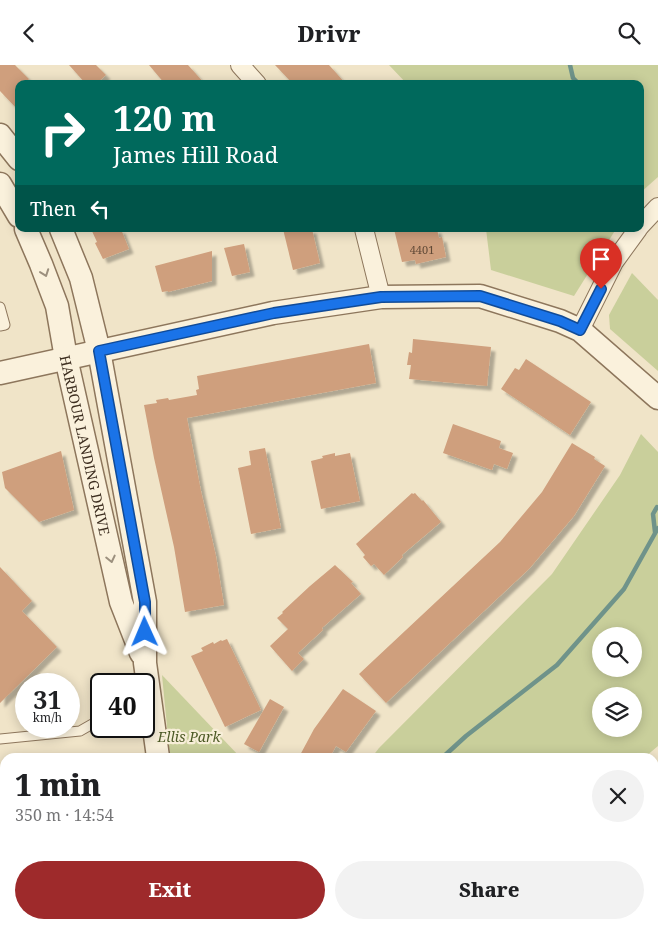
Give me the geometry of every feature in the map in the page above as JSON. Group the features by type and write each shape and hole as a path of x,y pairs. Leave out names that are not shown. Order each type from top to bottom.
{"street":[{"path":"240,65 253,80"},
{"path":"0,135 15,154"},
{"path":"0,184 15,209"},
{"path":"644,222 658,207"},
{"name":"HARBOUR LANDING DRIVE","path":"27,232 57,306 66,358 121,603 145,663"},
{"name":"HARBOUR LANDING DRIVE","path":"62,232 81,278 99,351 145,602 145,673"},
{"path":"365,232 381,297"},
{"path":"580,330 614,262 636,232"},
{"path":"0,373 274,313 381,297 480,296 560,321 580,330 658,398"},
{"name":"HARBOUR LANDING DRIVE","path":"154,738 157,753"}],"lane":[{"path":"0,307 5,325 0,326"},
{"path":"0,739 80,731 90,725"}],"green space":[{"path":"389,65 658,65 658,177 644,189 644,80 403,80"},
{"path":"486,232 614,232 574,296 491,270"},
{"path":"632,273 658,300 658,371 610,329 609,315"},
{"path":"641,434 658,452 658,746 650,753 375,753 552,574 620,475"},
{"name":"Ellis Park","path":"162,675 236,753 170,753"}],"building":[{"path":"0,65 15,65 29,79 15,80 15,107 0,91"},
{"path":"69,65 96,65 106,75 100,80 82,80"},
{"path":"149,65 188,65 201,80 162,80"},
{"path":"275,65 329,65 342,80 289,80"},
{"path":"92,232 122,232 129,249 103,259 95,243 97,242"},
{"path":"284,232 313,232 320,263 293,270"},
{"path":"395,232 438,232 439,238 442,237 446,257 416,264 415,260 402,262"},
{"path":"244,244 250,272 232,276 224,248"},
{"path":"212,251 212,281 162,292 155,266"},
{"path":"413,339 491,347 487,386 409,379 411,365 407,365 409,352 412,353"},
{"path":"369,344 376,383 187,418 216,556 224,605 185,612 174,547 144,405 157,403 156,400 168,398 169,400 197,395 196,390 199,389 197,376"},
{"path":"526,359 591,402 570,435 501,389 515,368 519,370"},
{"path":"453,424 501,441 499,448 513,453 507,469 494,464 492,470 443,453"},
{"path":"572,443 595,457 594,459 605,466 574,516 529,569 386,703 359,674 500,542 542,492"},
{"path":"265,448 281,528 251,534 238,468 251,465 249,451"},
{"path":"61,451 74,510 39,522 5,488 2,472"},
{"path":"335,453 335,456 350,453 360,501 321,509 311,461"},
{"path":"412,493 415,493 423,500 441,522 402,555 403,557 384,575 374,564 371,566 363,557 365,555 356,544"},
{"path":"335,565 353,582 351,583 361,594 322,628 323,630 298,653 304,659 292,671 270,646 288,629 277,618"},
{"path":"0,567 32,601 22,611 57,647 31,673 15,673 15,688 0,703"},
{"path":"227,639 261,710 225,727 191,656 203,651 201,648 213,642 214,644"},
{"path":"343,689 376,711 346,752 336,746 332,753 301,753 314,729"},
{"path":"270,699 284,707 259,752 244,744"}],"waterway":[{"path":"570,65 575,80"},
{"path":"655,532 653,514 657,507"},
{"path":"447,753 466,736 557,665 624,589 658,528"}],"route":[{"path":"145,632 145,602 99,351 274,313 381,297 480,296 560,321 580,330 601,289"}]}
